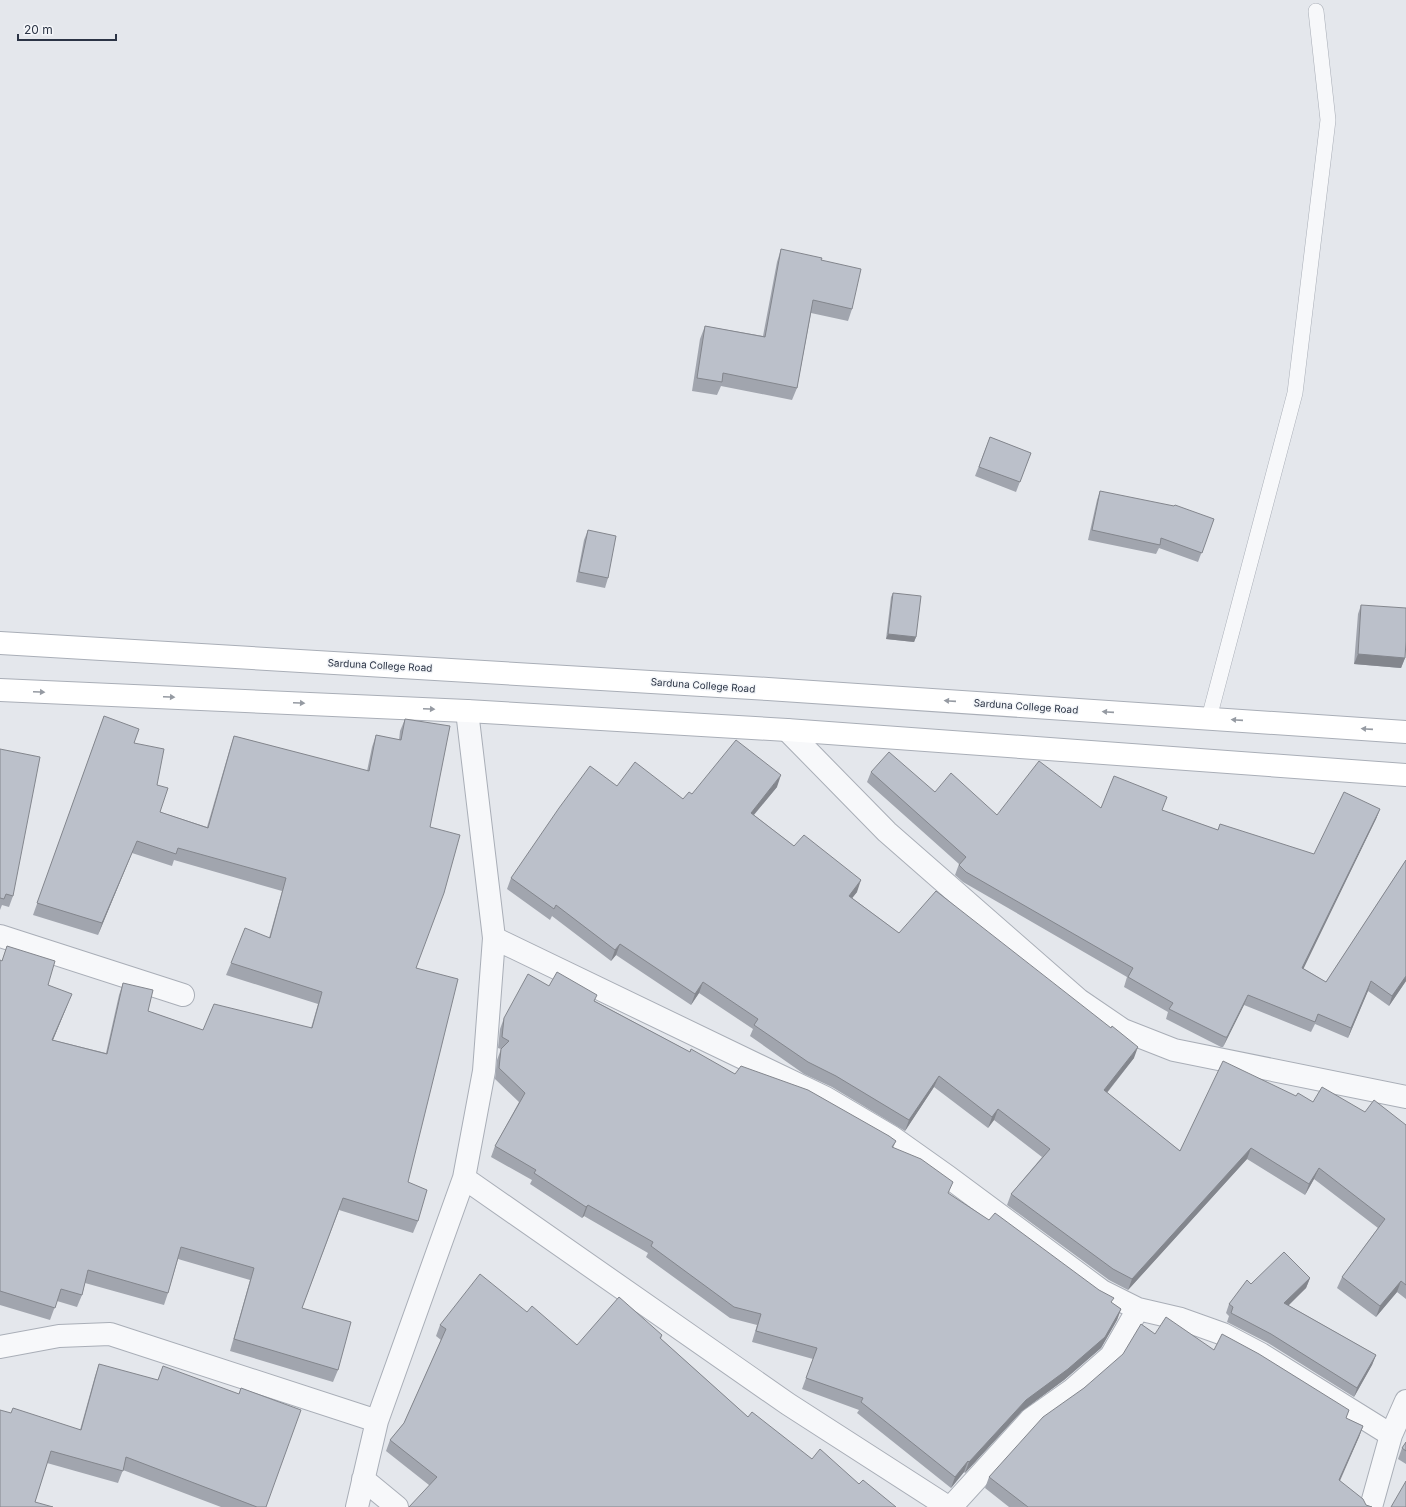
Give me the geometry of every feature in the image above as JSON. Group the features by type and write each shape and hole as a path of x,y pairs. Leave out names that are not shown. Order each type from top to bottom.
{"street":[{"name":"Sarduna College Road","path":"0,643 760,688 1406,732"},
{"path":"0,690 467,710 787,730 1406,775"},
{"path":"357,1507 377,1421 464,1178 484,1071 494,938 467,710"},
{"path":"787,730 887,832 1079,1000 1123,1030 1174,1050 1406,1097"},
{"path":"0,936 183,995"},
{"path":"494,938 826,1098 892,1137 1102,1291 1138,1309 1181,1319 1223,1334 1261,1354 1391,1435"},
{"path":"464,1178 788,1404 940,1505 1031,1419 1072,1390 1111,1356 1138,1309"},
{"path":"0,1347 59,1336 110,1334 377,1421"},
{"path":"1371,1507 1391,1435 1406,1401"},
{"path":"363,1480 397,1507"}],"lane":[{"path":"1209,718 1295,393 1328,120 1316,11"}],"building":[{"path":"781,249 822,258 821,260 861,269 852,309 813,300 797,388 723,373 722,382 697,378 705,326 765,337"},
{"path":"990,437 1031,453 1020,482 979,467"},
{"path":"1100,491 1175,505 1214,519 1202,553 1161,538 1160,545 1092,530"},
{"path":"588,530 616,536 608,578 579,572"},
{"path":"893,593 921,596 916,637 888,634"},
{"path":"1361,605 1406,608 1405,658 1358,654"},
{"path":"104,716 139,729 134,743 164,749 157,785 168,788 160,812 208,828 234,736 369,771 376,735 401,740 405,719 450,726 430,827 460,835 444,893 416,968 458,979 408,1182 427,1190 418,1221 343,1198 302,1308 351,1322 338,1370 234,1339 254,1268 181,1247 168,1293 88,1270 82,1295 61,1289 55,1308 0,1291 0,960 2,961 7,946 55,961 48,985 72,994 52,1040 107,1054 123,983 153,990 148,1011 203,1030 214,1004 312,1028 322,992 231,963 245,928 270,938 286,878 178,848 176,854 137,841 102,923 37,903"},
{"path":"736,740 781,775 751,813 794,846 804,835 861,880 849,896 899,933 936,891 1111,1028 1112,1026 1138,1047 1104,1090 1180,1151 1223,1061 1296,1096 1298,1093 1313,1102 1322,1087 1365,1112 1374,1100 1406,1125 1406,1285 1401,1281 1380,1306 1342,1277 1385,1219 1319,1168 1309,1184 1251,1148 1132,1279 1113,1269 1011,1194 1050,1149 998,1109 992,1117 939,1076 909,1120 836,1076 808,1062 754,1025 758,1019 703,982 695,994 620,944 615,950 556,905 554,909 511,878 590,766 617,786 635,762 683,799 689,792 692,794"},
{"path":"0,749 40,757 13,896 6,894 4,899 0,898"},
{"path":"889,752 935,792 951,773 997,815 1039,761 1101,808 1114,776 1167,797 1162,810 1218,830 1220,824 1314,854 1344,792 1380,809 1302,968 1326,982 1406,860 1406,976 1392,996 1371,981 1351,1028 1318,1014 1315,1022 1248,995 1227,1037 1225,1037 1169,1009 1173,1003 1128,977 1133,968 966,872 959,865 966,857 871,772"},
{"path":"557,972 597,995 594,1001 690,1052 691,1049 735,1074 741,1066 808,1090 889,1136 896,1141 892,1147 921,1159 953,1182 948,1193 989,1220 995,1213 1099,1290 1114,1298 1111,1302 1121,1309 1105,1337 1068,1369 1026,1400 969,1462 968,1461 955,1477 861,1402 863,1398 806,1378 817,1348 756,1331 761,1314 734,1307 651,1246 653,1242 588,1205 586,1207 534,1173 536,1170 495,1146 525,1093 499,1068 501,1049 509,1041 502,1037 504,1018 528,974 549,986"},
{"path":"1284,1252 1310,1278 1284,1303 1376,1355 1357,1388 1271,1334 1231,1313 1233,1307 1229,1304 1247,1280 1251,1284"},
{"path":"480,1274 527,1312 532,1306 577,1345 619,1297 662,1335 660,1338 748,1417 752,1412 812,1459 820,1449 859,1484 863,1480 896,1507 409,1507 437,1477 390,1440 404,1423 446,1329 440,1325"},
{"path":"1166,1317 1214,1350 1222,1334 1259,1354 1349,1410 1346,1418 1363,1426 1339,1480 1363,1499 1366,1505 1372,1507 1028,1507 989,1477 1043,1417 1084,1388 1123,1354 1141,1324 1155,1334"},
{"path":"99,1364 158,1380 163,1366 239,1394 241,1388 301,1410 266,1507 257,1507 126,1457 123,1471 51,1451 35,1502 53,1507 0,1507 0,1410 11,1413 13,1408 81,1430"},
{"path":"1406,1442 1406,1451 1402,1448"},
{"path":"1406,1481 1406,1507 1391,1507"}]}
